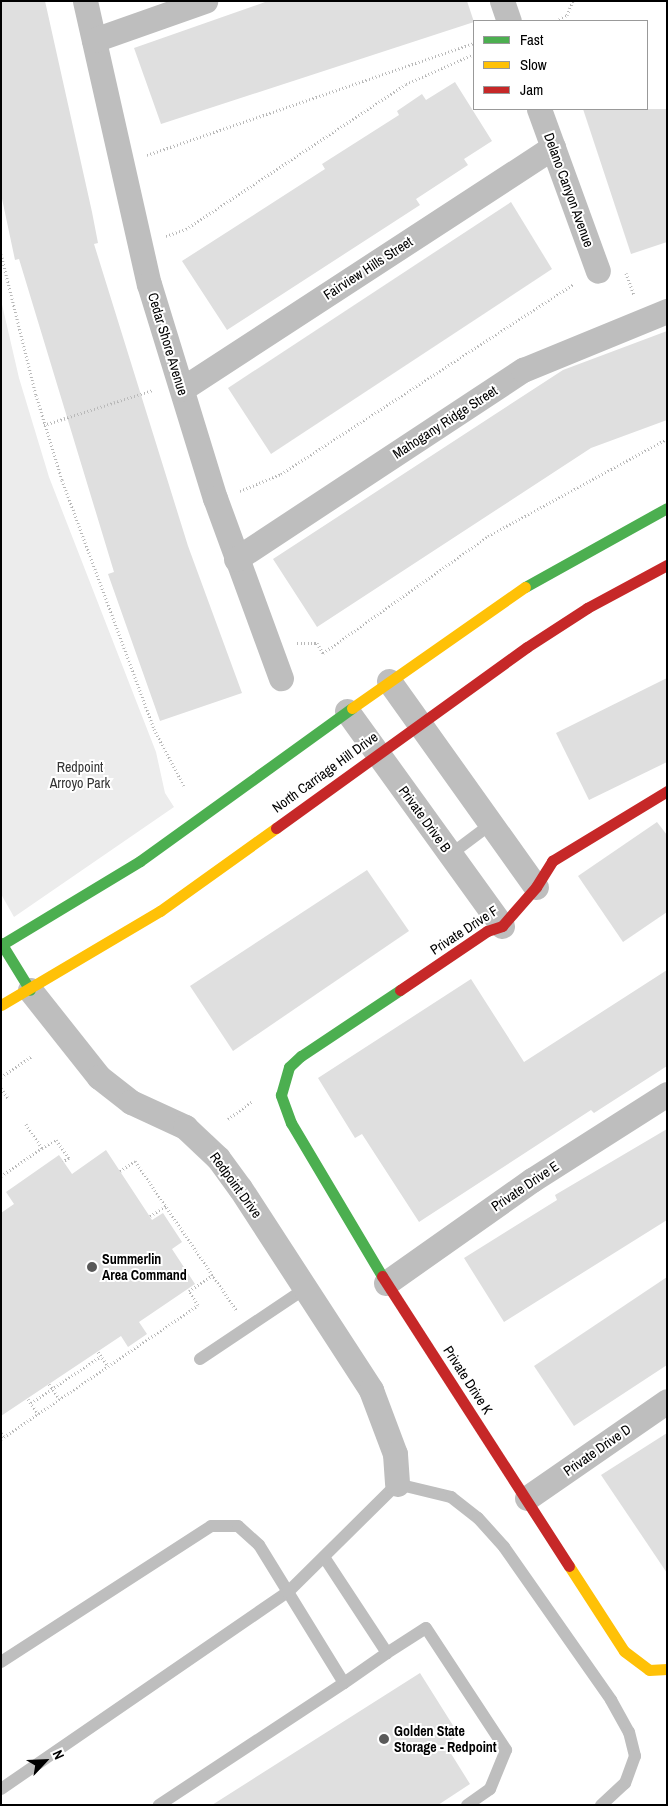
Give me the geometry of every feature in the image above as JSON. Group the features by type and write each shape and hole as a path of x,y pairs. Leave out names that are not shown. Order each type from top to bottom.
{"street":[{"name":"Cedar Shore Avenue","path":"85,1 172,388 281,678"},
{"path":"94,40 205,1"},
{"path":"502,1 509,20"},
{"name":"Delano Canyon Avenue","path":"539,110 553,147 590,276"},
{"name":"Fairview Hills Street","path":"172,388 553,147"},
{"name":"Mahogany Ridge Street","path":"236,559 523,370 667,311"},
{"path":"1,944 121,874 389,681 535,580 667,508"},
{"name":"North Carriage Hill Drive","path":"1,1005 30,990 160,911 418,723 558,626 667,565"},
{"path":"389,681 536,887"},
{"name":"Private Drive B","path":"347,711 502,926"},
{"name":"Private Drive F","path":"282,1095 288,1067 300,1056 487,931 502,926 536,887 552,861 667,791"},
{"name":"Redpoint Drive","path":"1,944 30,990 84,1061 114,1091 185,1127 202,1140 240,1188 371,1390 395,1454 397,1484"},
{"name":"Private Drive E","path":"386,1283 532,1180 667,1094"},
{"name":"Private Drive K","path":"282,1095 291,1123 386,1283 527,1498 624,1651 649,1670 667,1669"},
{"name":"Private Drive D","path":"527,1498 667,1402"}],"lane":[{"path":"450,854 491,824"},
{"path":"200,1359 306,1288"},
{"path":"1,1788 288,1592 397,1484 451,1497 478,1518 504,1547 611,1700 629,1732 635,1756 625,1783 601,1805"},
{"path":"1,1662 211,1526 238,1526 258,1545 344,1683"},
{"path":"324,1557 387,1653"},
{"path":"159,1805 426,1628 506,1750 490,1789 467,1805"}],"path":[{"path":"558,20 567,15 573,1"},
{"path":"143,156 195,142 473,42"},
{"path":"160,238 186,229 406,84 473,54"},
{"path":"1,254 44,425 154,729 184,786"},
{"path":"623,267 635,297"},
{"path":"237,492 281,474 564,288 590,276"},
{"path":"44,425 172,388"},
{"path":"291,643 317,643 323,653 488,536 667,439"},
{"path":"1,1077 32,1056"},
{"path":"1,1088 8,1098"},
{"path":"228,1120 247,1104 262,1100"},
{"path":"26,1124 42,1148"},
{"path":"1,1176 56,1140 69,1158 63,1161"},
{"path":"120,1171 135,1160 239,1314"},
{"path":"150,1216 166,1206"},
{"path":"1,1433 3,1438 198,1305 189,1291 213,1275"},
{"path":"98,1352 108,1366"},
{"path":"31,1403 101,1356"},
{"path":"49,1384 60,1400"},
{"path":"28,1398 38,1414"}],"green space":[{"name":"Redpoint Arroyo Park","path":"1,300 19,378 49,477 156,752 165,793 174,807 14,917 1,894"}],"building":[{"path":"1,1 45,1 92,212 98,243 94,244 188,546 242,693 160,721 108,574 114,572 19,259 15,260 1,194"},
{"path":"268,1 467,1 473,20 473,22 161,124 134,48"},
{"path":"455,82 492,141 464,159 468,165 416,199 420,205 227,330 182,261 325,169 322,164 399,115 397,111 422,94 426,100"},
{"path":"667,109 667,242 631,254 583,110"},
{"path":"511,202 552,269 271,454 228,388"},
{"path":"667,331 667,420 591,448 317,627 273,559 563,370"},
{"path":"667,678 667,762 589,800 556,733"},
{"path":"657,822 667,835 667,912 623,942 578,876"},
{"path":"367,870 409,931 233,1051 190,986"},
{"path":"667,970 667,1066 594,1113 591,1110 419,1222 362,1134 355,1138 318,1078 471,979 524,1062"},
{"path":"667,1129 667,1220 504,1322 464,1258 557,1200 555,1195"},
{"name":"Summerlin Area Command","path":"106,1150 152,1220 163,1213 182,1242 172,1249 195,1284 139,1322 147,1334 128,1347 121,1336 1,1416 1,1213 14,1204 6,1192 59,1155 72,1174"},
{"path":"667,1277 667,1365 574,1426 534,1366"},
{"path":"667,1433 667,1573 601,1475"},
{"name":"Golden State Storage - Redpoint","path":"420,1673 459,1735 445,1744 470,1784 438,1805 212,1805"}],"traffic: fast":[{"path":"525,587 667,508"},
{"path":"1,945 140,861 352,708"},
{"path":"1,943 30,990"},
{"path":"382,1276 291,1123 281,1095 289,1067 301,1056 400,990"}],"traffic: slow":[{"path":"352,708 525,587"},
{"path":"1,1005 160,911 276,828"},
{"path":"569,1566 624,1651 649,1670 667,1669"}],"traffic: jam":[{"path":"276,828 527,647 587,608 667,565"},
{"path":"400,990 487,931 502,926 536,887 552,861 667,791"},
{"path":"382,1276 569,1566"}],"place":[{"name":"Summerlin Area Command","path":"92,1267"},
{"name":"Golden State Storage - Redpoint","path":"384,1739"}]}
